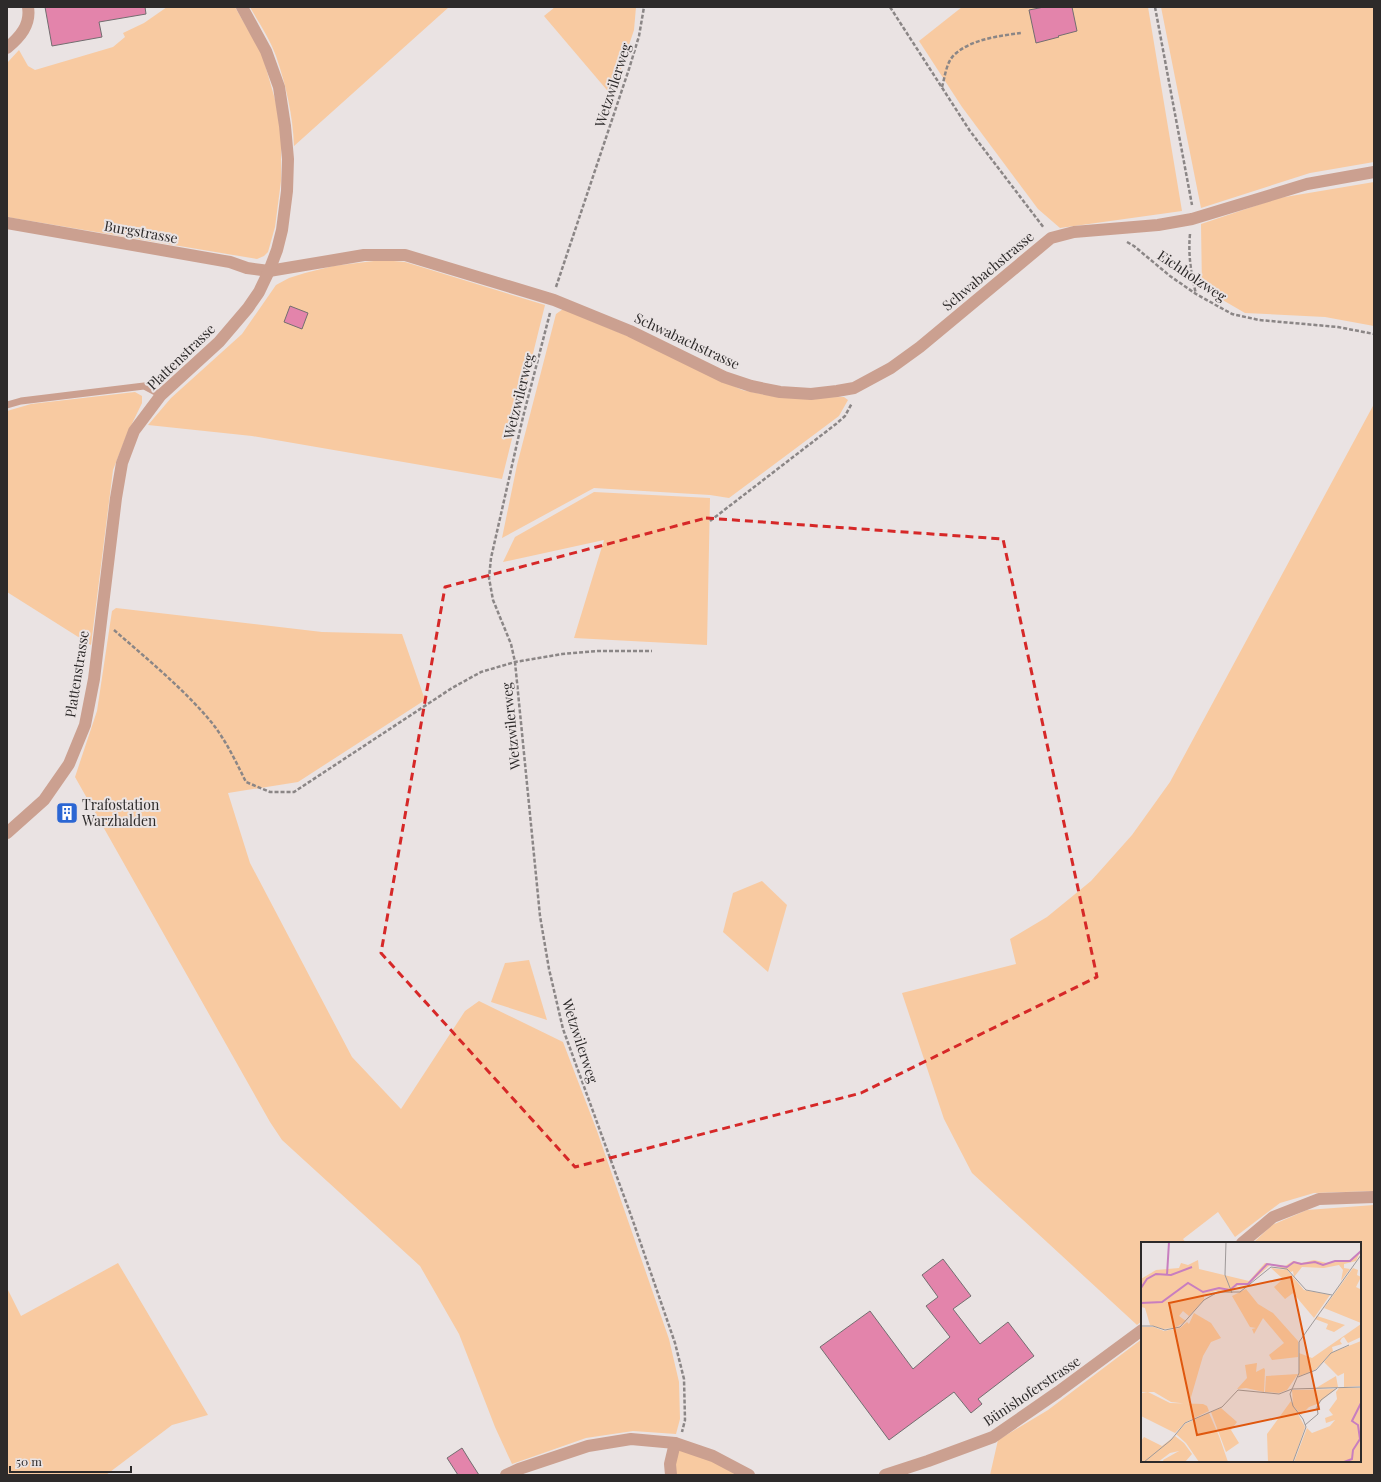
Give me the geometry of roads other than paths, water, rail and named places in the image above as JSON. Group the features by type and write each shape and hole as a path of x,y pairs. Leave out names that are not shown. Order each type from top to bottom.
{"street":[{"path":"7,48 16,40 26,27 28,7"},
{"name":"Plattenstrasse","path":"7,833 44,800 69,764 85,725 94,679 116,498 122,463 134,431 161,395 219,342 248,308 259,292 277,250 282,230 287,191 288,159 285,126 278,87 266,51 242,7"},
{"name":"Schwabachstrasse","path":"269,271 364,255 405,255 554,300 630,331 724,376 751,386 780,392 810,394 854,388 891,368 920,347 1051,238 1074,232 1158,225 1192,219 1307,184 1374,172"},
{"name":"Burgstrasse","path":"7,223 230,262 247,268 269,271"},
{"path":"1243,1242 1273,1217 1320,1199 1374,1197"},
{"name":"Bünishoferstrasse","path":"885,1475 993,1437 1058,1392 1141,1331"},
{"path":"506,1475 588,1446 631,1439 675,1443 713,1456 749,1475"},
{"path":"671,1475 670,1464 675,1443"}],"lane":[{"path":"7,405 20,401 144,386 161,395"}],"place":[{"name":"Trafostation Warzhalden","path":"67,813"}]}
